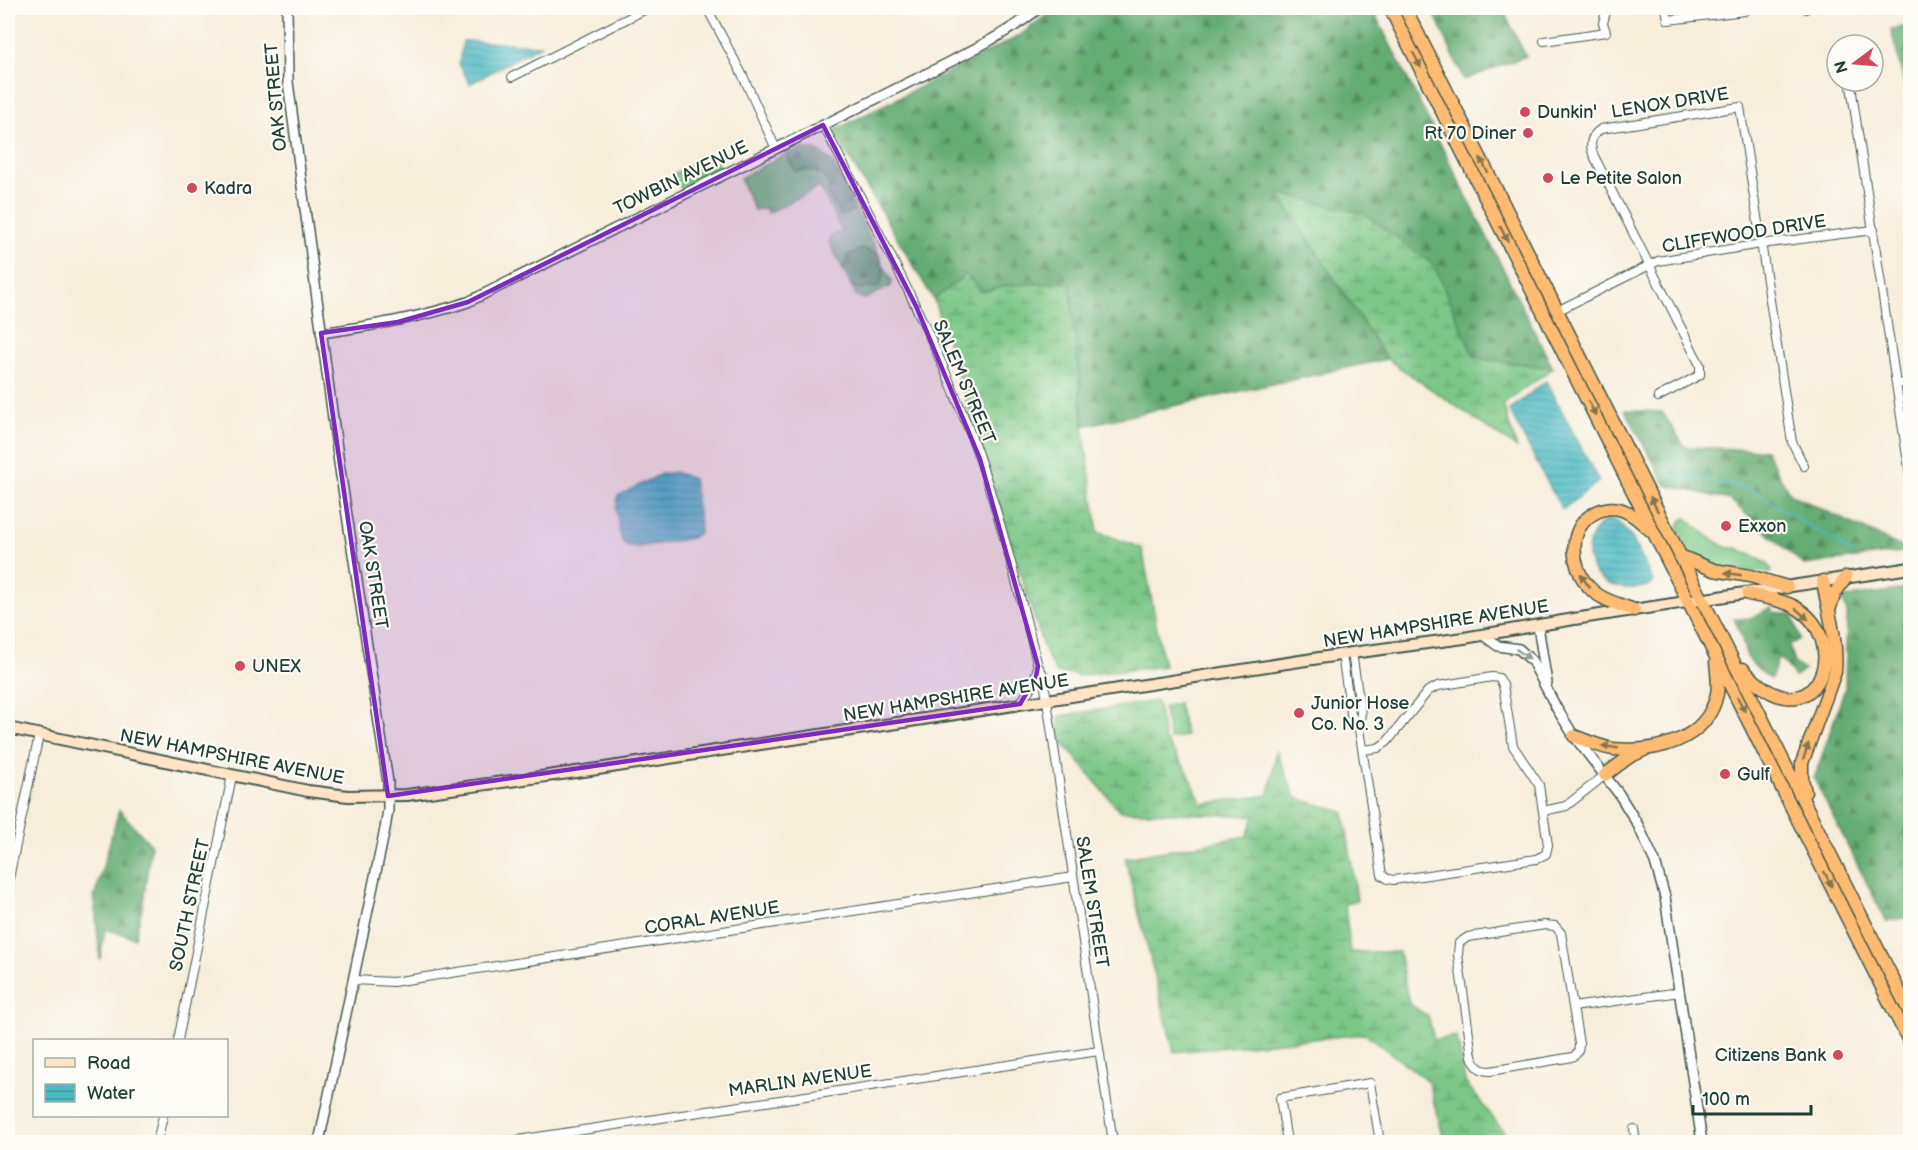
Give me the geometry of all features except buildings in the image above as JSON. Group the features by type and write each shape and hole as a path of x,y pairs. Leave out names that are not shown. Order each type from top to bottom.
{"highway":[{"path":"1390,8 1911,1043"},
{"path":"1405,8 1911,1013"},
{"path":"1634,610 1607,600 1590,588 1578,570 1574,548 1575,537 1587,517 1609,508 1624,511 1655,534"},
{"path":"1680,556 1714,570 1750,576 1787,587"},
{"path":"1830,607 1835,593 1846,577"},
{"path":"1808,808 1802,779 1802,763 1835,672 1836,659 1830,607 1823,581"},
{"path":"1732,657 1761,688 1786,699 1808,693 1819,680 1824,667 1824,648 1820,636 1808,618 1793,606 1748,594"},
{"path":"1574,736 1614,749 1647,748 1682,740 1703,723 1717,695 1718,682 1714,652"},
{"path":"1605,776 1629,757 1647,748"}],"main road":[{"name":"NEW HAMPSHIRE AVENUE","path":"8,728 232,776 329,794 388,796 598,769 1911,568"}],"street":[{"name":"OAK STREET","path":"287,8 288,82 339,463 387,772 388,796 385,829 319,1143"},
{"path":"512,77 648,8"},
{"path":"707,8 743,76 776,149"},
{"name":"TOWBIN AVENUE","path":"321,333 398,322 468,303 992,40 1039,8"},
{"path":"1544,41 1606,32 1603,23 1607,8"},
{"path":"1666,8 1668,20 1745,11"},
{"path":"1852,93 1911,476"},
{"name":"LENOX DRIVE","path":"1658,397 1700,375 1702,371 1651,264 1591,148 1592,137 1601,129 1740,107 1792,442 1804,466"},
{"name":"SALEM STREET","path":"823,125 889,252 944,367 980,459 1038,666 1043,674 1113,1143"},
{"name":"CLIFFWOOD DRIVE","path":"1557,311 1658,261 1761,244 1874,230"},
{"path":"1897,384 1911,382"},
{"path":"1538,626 1548,691"},
{"path":"1483,635 1498,646 1520,649 1527,654 1574,736 1605,776 1638,825 1655,862 1665,897 1702,1143"},
{"path":"1347,654 1361,713 1359,729 1380,871 1388,879 1543,856 1547,851 1539,785 1513,746 1502,682 1497,677 1438,686 1426,692 1387,742 1378,748 1363,750"},
{"path":"1020,705 1033,684 1038,666"},
{"path":"8,883 39,735"},
{"name":"SOUTH STREET","path":"178,1039 232,776"},
{"path":"1543,811 1566,806 1605,776"},
{"name":"CORAL AVENUE","path":"354,980 375,982 405,980 1073,877"},
{"path":"1545,925 1555,926 1562,936 1573,1007 1579,1047 1575,1056 1490,1071 1481,1070 1476,1066 1472,1056 1458,955 1459,943 1468,937 1545,925"},
{"path":"1573,1007 1680,992"},
{"name":"MARLIN AVENUE","path":"505,1143 1099,1051"},
{"path":"1287,1143 1280,1098 1370,1083 1380,1143"},
{"path":"157,1143 163,1117"},
{"path":"1634,1129 1636,1143"}],"highlighted area":[{"path":"823,125 916,306 980,459 1038,666 1036,677 1020,704 388,796 321,333 398,322 468,302"}],"green space":[{"path":"1055,8 1372,8 1553,368 1474,358 1434,265 1279,194 1387,359 1083,426 1069,284 1011,285 981,292 966,274 934,300 833,131 1019,36"},
{"path":"1432,8 1502,8 1526,56 1464,80"},
{"path":"1910,26 1910,107 1891,29"},
{"path":"805,148 816,150 832,162 843,180 855,209 841,216 828,194 829,183 825,179 814,171 795,171 786,154"},
{"path":"786,154 795,171 809,168 822,175 831,188 841,216 855,209 879,255 866,249 849,255 843,269 829,242 831,236 842,231 820,187 767,213 767,208 754,210 740,178"},
{"path":"711,155 721,170 682,190 673,174"},
{"path":"1278,193 1364,214 1434,265 1474,358 1553,368 1503,404 1517,448 1387,359"},
{"path":"862,249 879,255 883,275 878,287 861,289 852,287 843,269 849,255"},
{"path":"884,266 892,281 891,286 865,299 857,296 852,287 861,289 883,271"},
{"path":"966,274 982,292 1011,285 1070,283 1083,426 1098,532 1142,548 1164,666 1077,676 1076,674 1056,673 1045,652 934,300"},
{"path":"1625,410 1662,412 1685,447 1765,450 1790,494 1910,551 1804,565 1730,500 1666,485"},
{"path":"1686,518 1727,548 1737,548 1767,563 1772,571 1770,573 1725,569 1692,556 1678,530 1681,521"},
{"path":"1910,588 1910,917 1886,921 1814,779 1845,688 1847,613 1842,598"},
{"path":"1772,607 1774,613 1792,614 1800,639 1789,645 1794,663 1804,670 1795,677 1779,656 1771,679 1755,667 1747,656 1734,619 1750,618"},
{"path":"1157,701 1165,740 1186,769 1202,804 1269,795 1276,751 1296,798 1344,812 1357,900 1345,904 1350,952 1399,952 1409,1004 1428,1016 1434,1040 1457,1036 1465,1082 1514,1142 1447,1142 1444,1139 1428,1081 1365,1034 1174,1052 1125,858 1247,836 1254,816 1120,811 1057,736 1060,716"},
{"path":"1178,703 1186,736 1170,739 1163,707"},
{"path":"119,810 151,845 143,903 135,938 105,929 100,960 94,898"}],"water":[{"path":"463,41 541,45 470,84 459,64"},
{"path":"1546,381 1599,481 1562,510 1509,410"},
{"path":"675,472 693,479 700,525 699,533 691,538 634,548 624,544 620,537 616,508 618,496 661,474"},
{"path":"1608,520 1617,521 1632,538 1653,581 1652,584 1637,588 1621,587 1606,582 1594,572 1588,557 1589,542 1596,529"}],"waterway":[{"path":"1670,475 1750,489 1851,552"}],"place":[{"name":"Dunkin'","path":"1525,112"},
{"name":"Rt 70 Diner","path":"1528,133"},
{"name":"Le Petite Salon","path":"1548,178"},
{"name":"Kadra","path":"192,188"},
{"name":"Exxon","path":"1726,526"},
{"name":"UNEX","path":"240,666"},
{"name":"Junior Hose Co. No. 3","path":"1299,713"},
{"name":"Gulf","path":"1725,774"},
{"name":"Citizens Bank","path":"1838,1055"}]}
